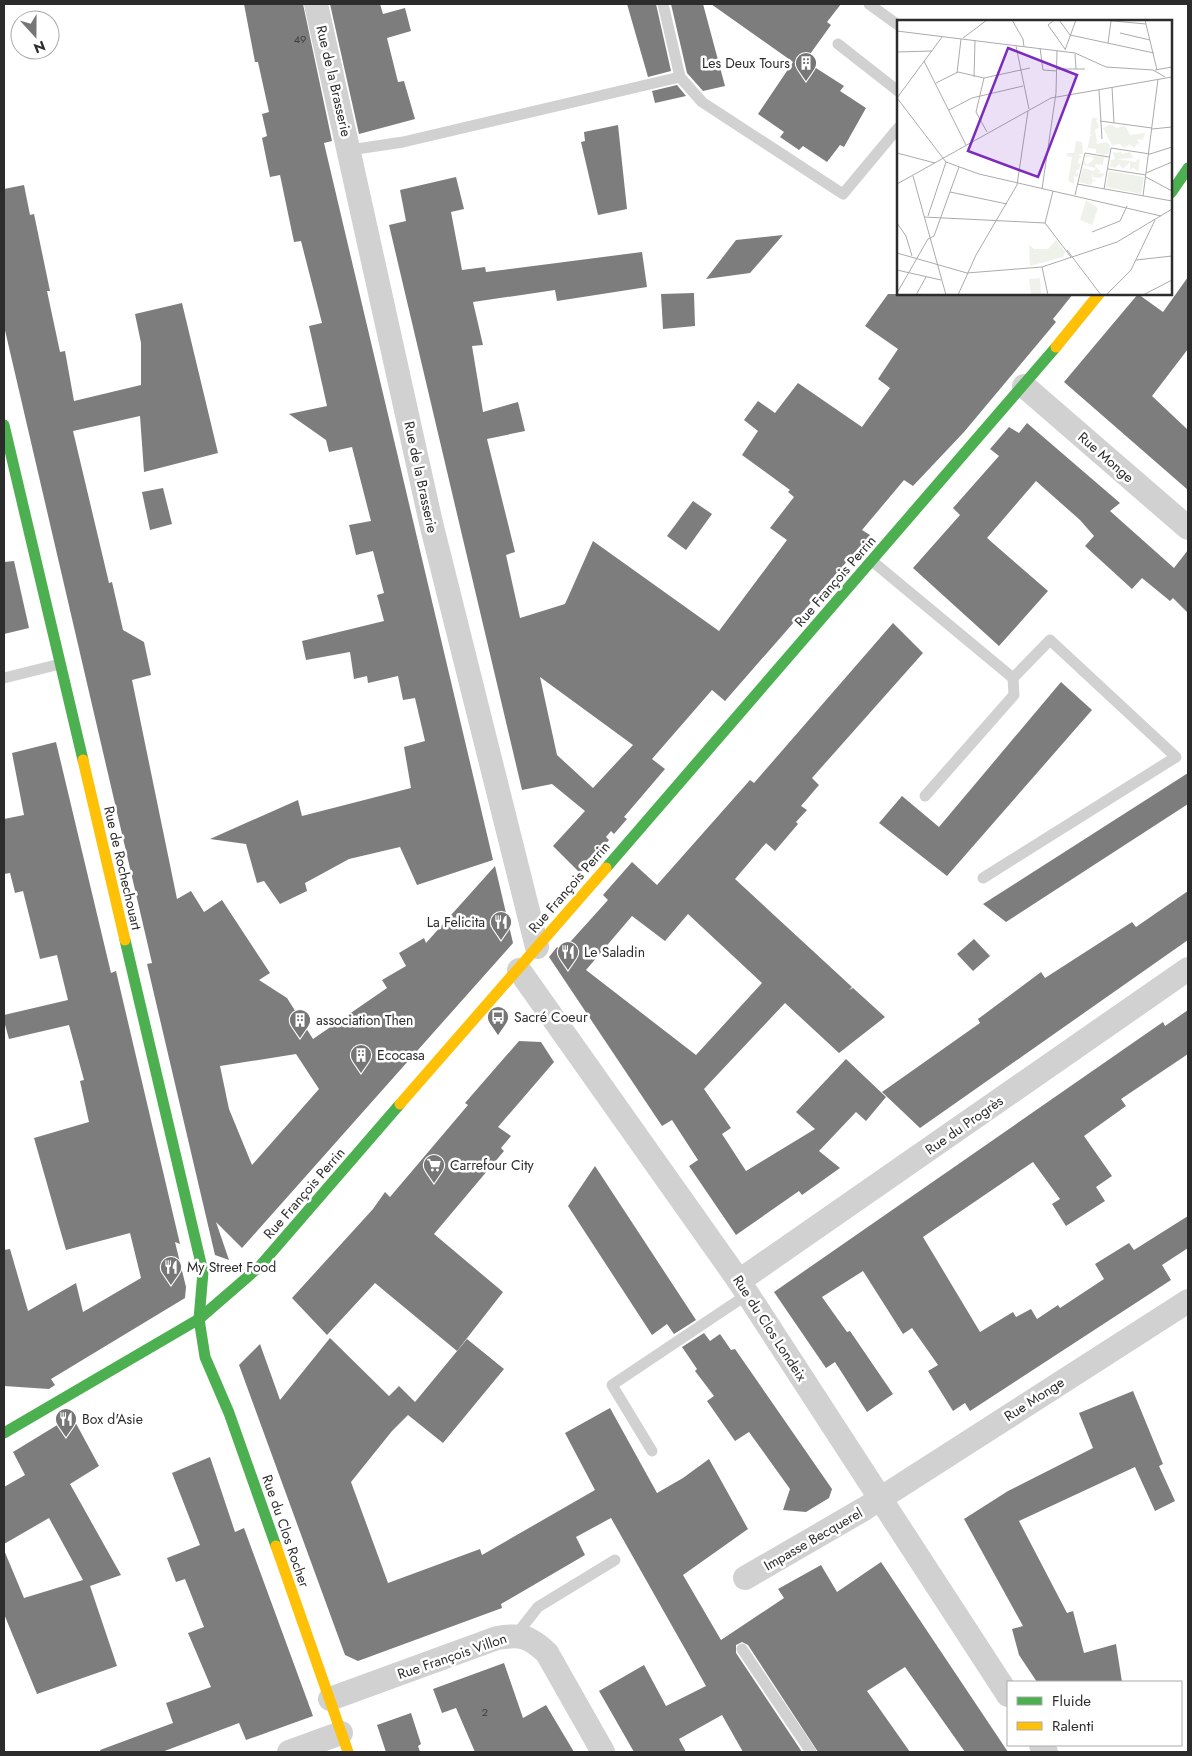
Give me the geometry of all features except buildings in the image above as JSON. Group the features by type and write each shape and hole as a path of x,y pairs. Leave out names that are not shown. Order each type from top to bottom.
{"main road":[{"path":"1172,192 1188,168"},
{"name":"Rue François Perrin","path":"4,1433 199,1319 259,1267 519,970 1024,386 1098,295"},
{"name":"Rue de Rochechouart","path":"4,424 204,1272 199,1319"},
{"name":"Rue du Clos Rocher","path":"199,1319 205,1357 229,1413 344,1743"}],"street":[{"name":"Rue de la Brasserie","path":"316,4 350,150 431,523 537,947"},
{"name":"Rue Monge","path":"1024,386 1188,528"},
{"name":"Rue du Progrès","path":"743,1287 1188,969"},
{"name":"Rue du Clos Londeix","path":"519,970 743,1287 1007,1693"},
{"name":"Rue Monge","path":"880,1498 1188,1300"},
{"name":"Impasse Becquerel","path":"745,1578 880,1498"},
{"name":"Rue François Villon","path":"330,1699 496,1638 516,1635 534,1641 547,1653 603,1752"},
{"path":"290,1752 344,1743"}],"lane":[{"path":"663,4 680,77 702,102 843,194 897,129"},
{"path":"869,4 897,24"},
{"path":"838,44 897,89"},
{"path":"350,150 403,142 680,77"},
{"path":"872,562 1013,678 1014,695 925,796"},
{"path":"983,878 1176,757 1050,640 1013,678"},
{"path":"4,678 60,664"},
{"path":"652,1451 612,1385 743,1287"},
{"path":"516,1635 531,1614 544,1603 615,1560"},
{"path":"742,1649 811,1752"}],"traffic: fast":[{"path":"1172,192 1188,168"},
{"path":"606,868 1056,347"},
{"path":"4,425 83,760"},
{"path":"125,940 203,1272 199,1319 205,1357 229,1413 276,1546"},
{"path":"4,1433 199,1319 259,1267 400,1104"}],"traffic: slow":[{"path":"1056,347 1098,295"},
{"path":"83,760 125,940"},
{"path":"400,1104 606,868"},
{"path":"276,1546 348,1752"}],"place":[{"name":"Les Deux Tours","path":"806,82"},
{"name":"La Felicita","path":"501,941"},
{"name":"Le Saladin","path":"568,971"},
{"name":"Sacré Coeur","path":"498,1036"},
{"name":"association Then","path":"300,1039"},
{"name":"Ecocasa","path":"361,1074"},
{"name":"Carrefour City","path":"434,1184"},
{"name":"My Street Food","path":"171,1286"},
{"name":"Box d'Asie","path":"66,1438"}]}
